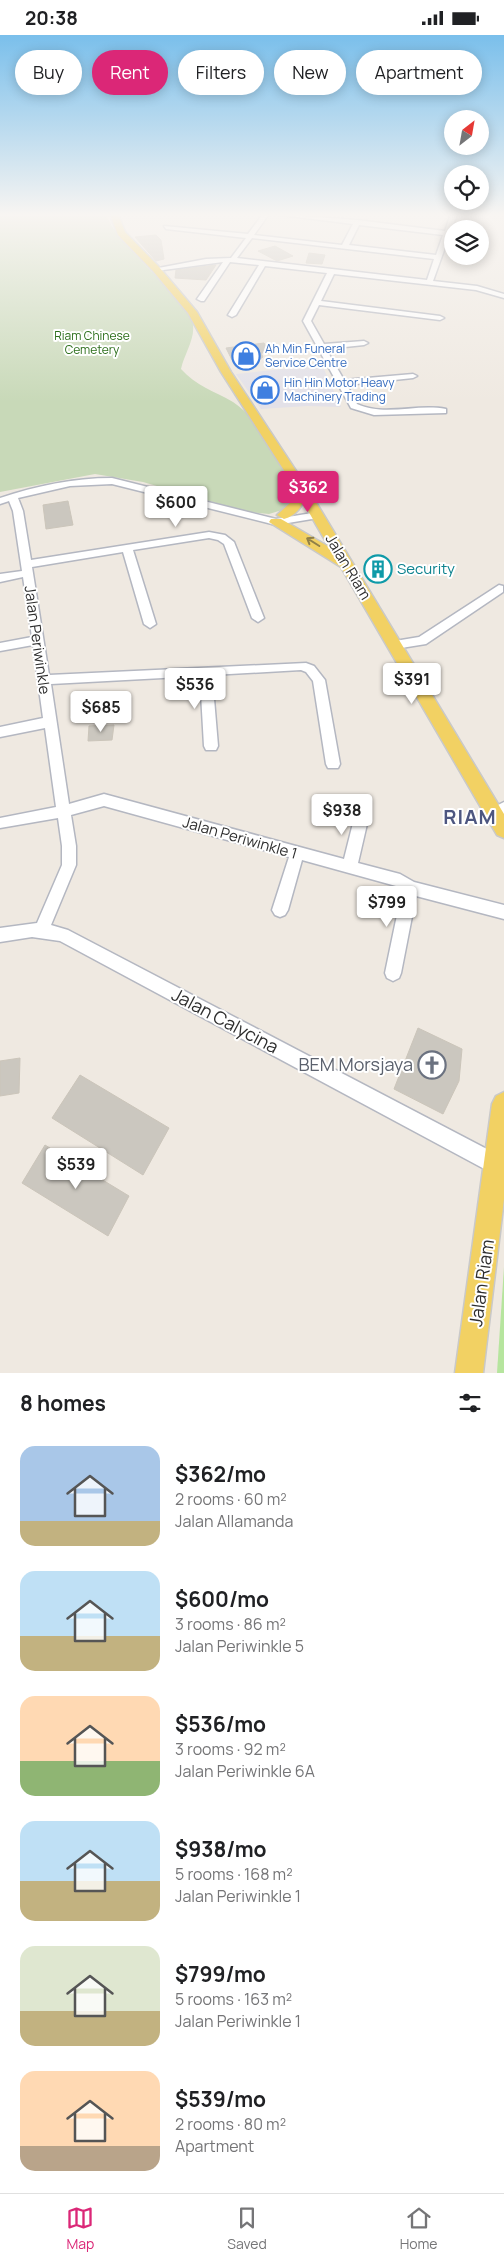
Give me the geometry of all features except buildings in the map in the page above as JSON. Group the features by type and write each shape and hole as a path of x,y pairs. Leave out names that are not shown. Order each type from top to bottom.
{"main road":[{"name":"Jalan Riam","path":"162,276 192,312 226,372 302,489 395,645 499,810 504,829"},
{"path":"302,489 296,505 280,519 348,566"},
{"name":"Jalan Riam","path":"469,1373 504,1104"}],"street":[{"path":"201,299 218,276"},
{"path":"232,315 255,276"},
{"path":"329,276 307,321 354,406 371,411 433,409 443,411"},
{"path":"371,276 485,289 504,296"},
{"path":"429,283 431,276"},
{"path":"315,302 440,318"},
{"path":"320,347 364,343"},
{"path":"342,383 413,376"},
{"path":"6,499 94,480 112,481 256,518 280,519 315,511"},
{"name":"Jalan Periwinkle","path":"6,499 18,511 70,865 42,929"},
{"path":"0,578 27,569 127,548 209,535 226,539 258,618"},
{"path":"127,548 150,624"},
{"path":"395,645 422,641 499,589"},
{"path":"0,647 37,640"},
{"path":"43,680 302,666 310,669 319,680 333,763"},
{"path":"206,672 211,746"},
{"path":"0,732 49,722"},
{"name":"Jalan Periwinkle 1","path":"2,823 63,811 104,800 400,881 410,888 504,912"},
{"path":"349,867 363,811"},
{"path":"280,910 297,854"},
{"path":"393,973 410,888"},
{"name":"Jalan Calycina","path":"0,935 24,929 42,929 63,935 497,1165"}],"shaded area":[{"path":"322,365 341,407 307,406 261,409 236,374"}],"green space":[{"name":"Riam Chinese Cemetery","path":"0,276 156,276 174,295 192,320 192,336 181,369 199,384 233,402 260,428 268,438 287,473 291,484 292,503 282,510 269,514 248,512 143,482 95,474 0,492"},
{"path":"504,1267 504,1373 497,1373"}],"place":[{"name":"Ah Min Funeral Service Centre","path":"246,356"},
{"name":"Hin Hin Motor Heavy Machinery Trading","path":"265,390"},
{"name":"Security","path":"378,569"},
{"name":"BEM Morsjaya","path":"432,1065"}],"district":[{"name":"RIAM","path":"470,817"}]}
